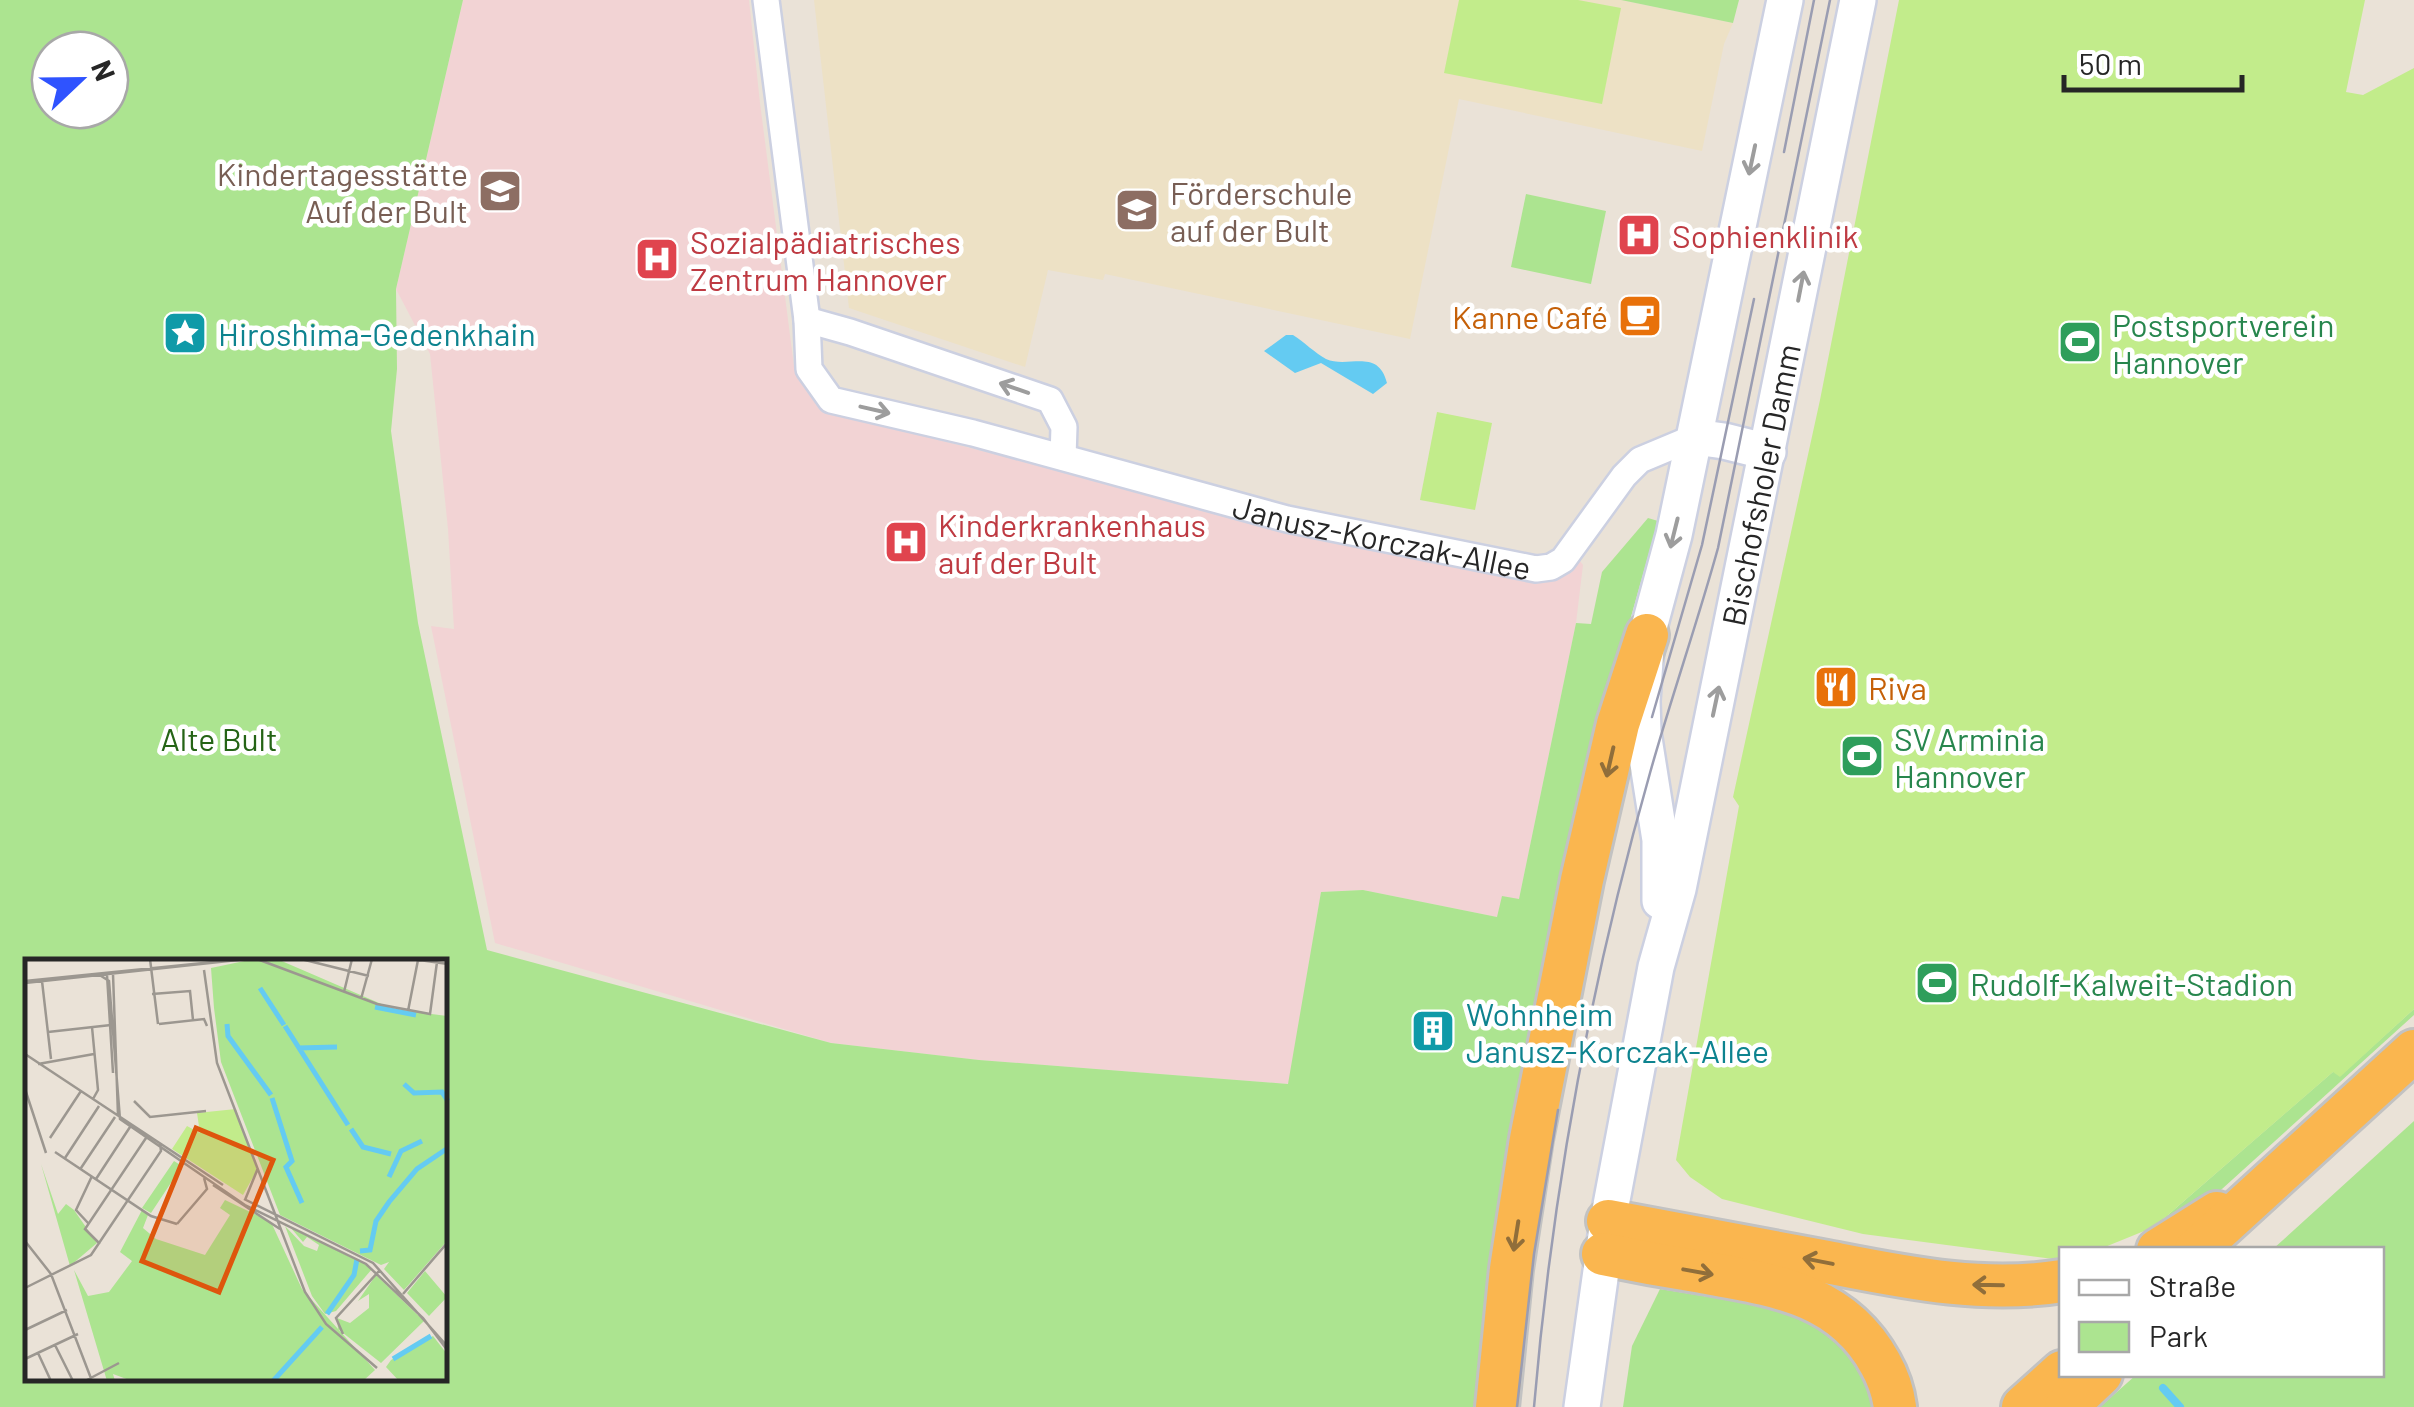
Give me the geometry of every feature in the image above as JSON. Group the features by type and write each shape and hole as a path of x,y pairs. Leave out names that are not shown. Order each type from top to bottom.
{"highway":[{"path":"1497,1407 1511,1269 1534,1120 1618,724 1647,634"},
{"path":"2199,1247 2414,1052"},
{"path":"2240,1247 2414,1087"},
{"path":"2163,1247 2289,1166"},
{"path":"1606,1238 1976,1286 2059,1282"},
{"path":"1606,1238 1791,1290 1818,1302 1848,1322 1873,1350 1885,1372 1895,1407"},
{"path":"2024,1407 2059,1375"},
{"path":"2066,1407 2099,1377"}],"main road":[{"name":"Bischofsholer Damm","path":"1656,967 1660,840 1643,732 1647,634 1674,535 1785,0"},
{"name":"Bischofsholer Damm","path":"1582,1407 1606,1238 1656,967 1678,889 1858,0"},
{"path":"1695,438 1768,452"}],"street":[{"name":"Janusz-Korczak-Allee","path":"766,0 807,320 808,369 831,400 1064,456 1287,519 1536,569 1563,560 1640,460 1695,438"},
{"path":"807,320 1050,400 1064,427 1064,456"}],"shaded area":[{"name":"Kinderkrankenhaus auf der Bult","path":"463,0 749,0 794,366 828,412 1286,528 1534,575 1575,555 1583,565 1576,623 1519,899 1497,917 1363,890 1321,892 1289,1084 979,1060 831,1043 495,943 431,626 454,629 430,354 396,289"},
{"name":"Förderschule auf der Bult","path":"814,0 1621,0 1733,23 1724,44 1702,151 1459,99 1410,339 1105,274 1103,280 1048,270 1025,367 849,308"}],"green space":[{"name":"Alte Bult","path":"0,0 463,0 396,289 397,369 391,431 418,623 487,950 831,1043 979,1060 1288,1084 1321,892 1363,890 1497,917 1502,896 1519,899 1576,623 1591,624 1602,572 1648,518 1658,521 1627,631 1598,710 1513,1143 1478,1407 0,1407"},
{"path":"1459,0 1578,0 1621,8 1602,104 1444,73"},
{"path":"1621,0 1739,0 1733,23"},
{"path":"1899,0 2365,0 2346,92 2363,95 2414,68 2414,1009 2340,1077 2333,1072 2154,1227 2105,1247 2059,1247 2059,1260 1863,1234 1722,1199 1690,1177 1676,1160 1739,806 1733,797 1820,400"},
{"path":"1526,194 1606,211 1591,284 1511,267"},
{"path":"1437,412 1492,423 1475,510 1420,500"},
{"path":"2414,1009 2414,1015 2201,1208 2154,1227 2334,1071 2340,1076"},
{"path":"2414,1121 2414,1407 2100,1407 2134,1377 2384,1377 2384,1247 2275,1247"},
{"path":"1660,1289 1813,1314 1839,1329 1883,1407 1623,1407 1632,1346"}],"water":[{"path":"1286,335 1293,335 1326,359 1377,365 1387,383 1373,394 1321,363 1295,373 1264,351"}],"waterway":[{"path":"2163,1388 2180,1407"}],"tram line":[{"path":"1784,152 1814,0"},
{"path":"1534,1407 1551,1247 1592,1008 1650,773 1718,548 1830,0"},
{"path":"1652,717 1702,545 1754,299"},
{"path":"1517,1407 1534,1254 1558,1110"}],"place":[{"name":"Kindertagesstätte Auf der Bult","path":"500,191"},
{"name":"Förderschule auf der Bult","path":"1137,210"},
{"name":"Sophienklinik","path":"1639,235"},
{"name":"Sozialpädiatrisches Zentrum Hannover","path":"657,259"},
{"name":"Kanne Café","path":"1640,316"},
{"name":"Hiroshima-Gedenkhain","path":"185,333"},
{"name":"Postsportverein Hannover","path":"2080,342"},
{"name":"Kinderkrankenhaus auf der Bult","path":"906,542"},
{"name":"Riva","path":"1836,687"},
{"name":"SV Arminia Hannover","path":"1862,756"},
{"name":"Rudolf-Kalweit-Stadion","path":"1937,983"},
{"name":"Wohnheim Janusz-Korczak-Allee","path":"1433,1031"}]}
